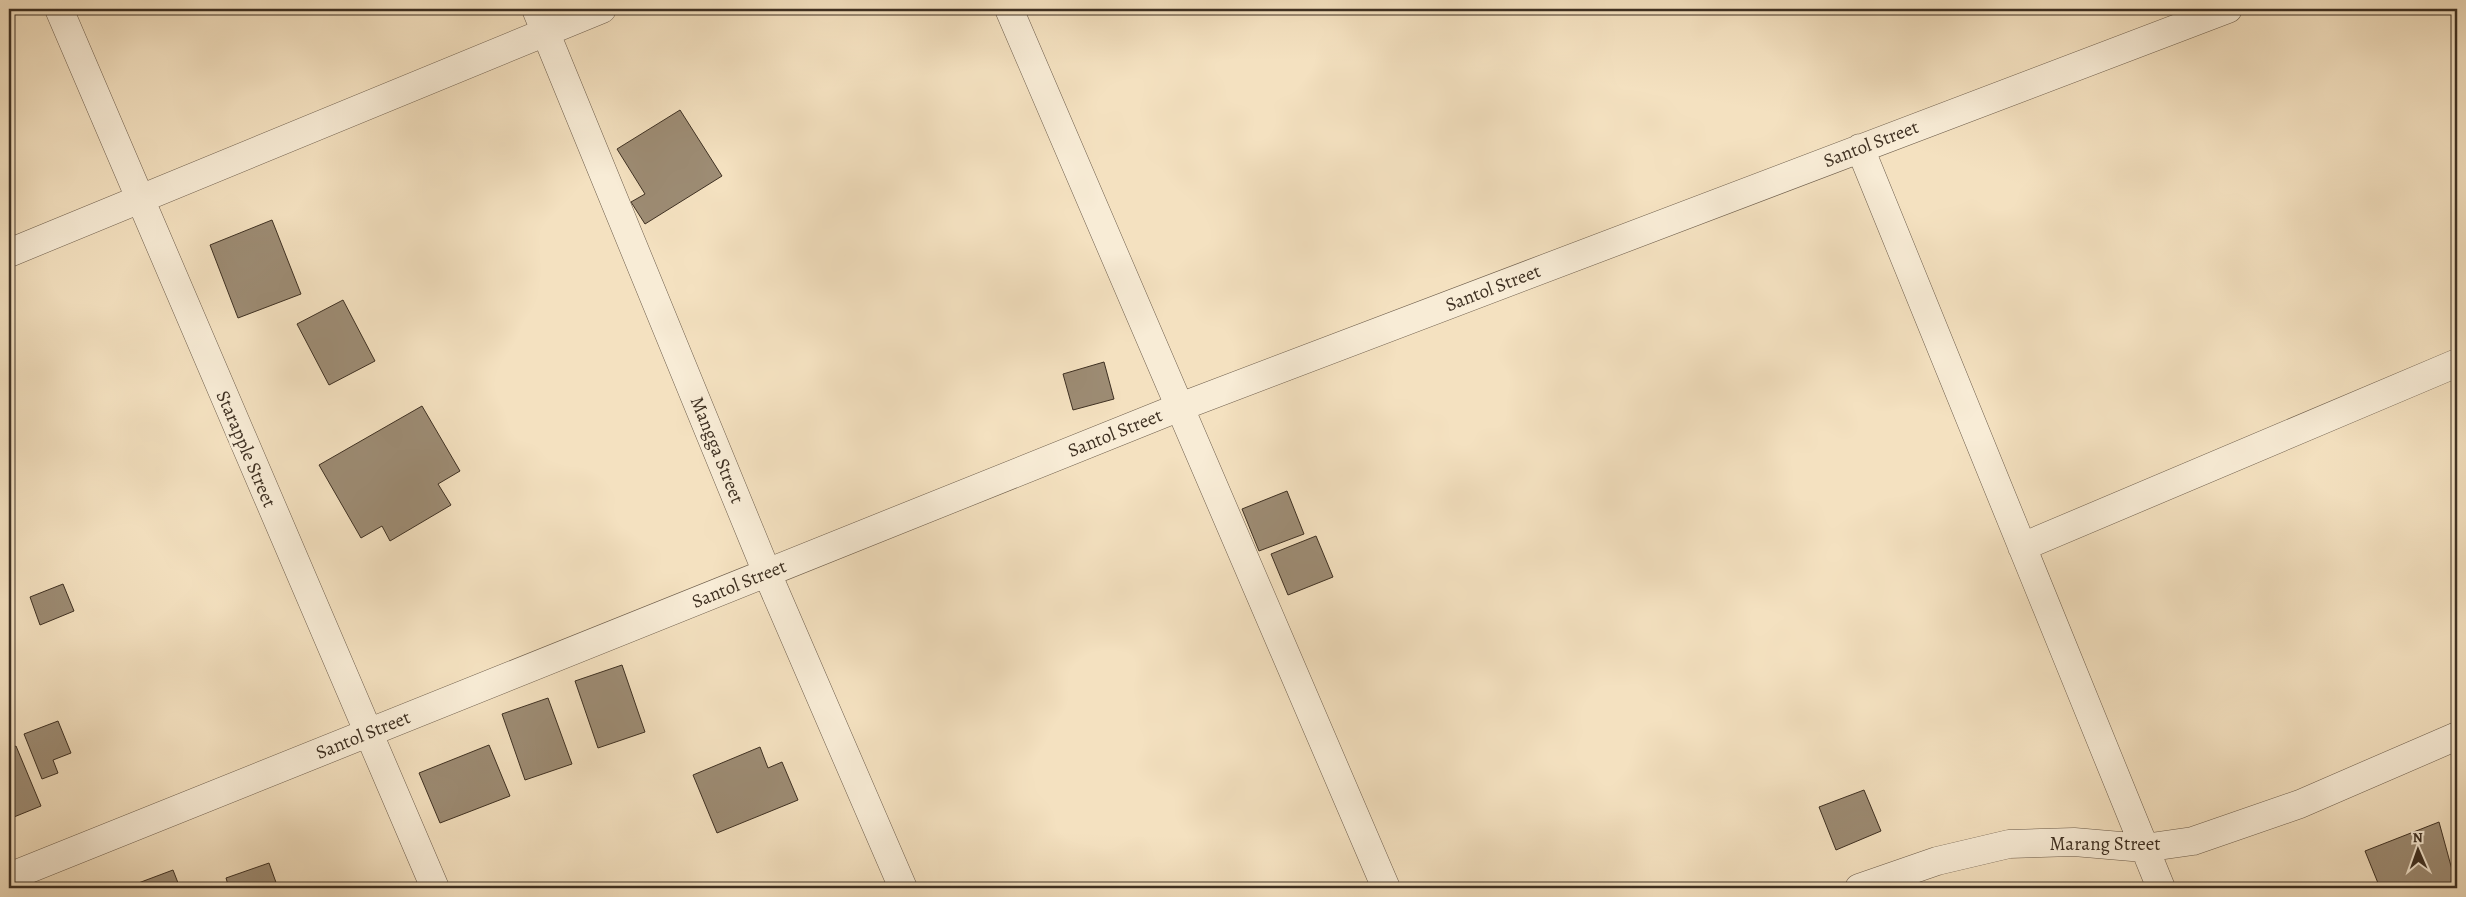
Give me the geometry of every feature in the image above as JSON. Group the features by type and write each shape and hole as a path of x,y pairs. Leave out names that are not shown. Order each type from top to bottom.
{"street":[{"name":"Starapple Street","path":"59,9 367,733 435,888"},
{"path":"9,253 140,199 541,20 602,9"},
{"path":"1009,9 1386,888"},
{"name":"Santol Street","path":"9,877 1180,407 2228,9"},
{"name":"Mangga Street","path":"541,20 767,573 903,888"},
{"path":"1860,148 2161,888"},
{"path":"2022,547 2457,363"},
{"name":"Marang Street","path":"1860,888 1937,860 2009,844 2074,842 2144,848 2193,840 2246,824 2300,804 2457,736"}],"building":[{"path":"680,110 722,176 645,224 631,202 645,194 617,149"},
{"path":"272,220 301,294 238,318 210,245"},
{"path":"343,300 375,361 329,385 297,324"},
{"path":"1104,362 1114,399 1073,410 1063,374"},
{"path":"422,406 460,471 438,484 451,505 390,541 382,526 361,538 319,465"},
{"path":"1287,491 1304,534 1259,551 1242,509"},
{"path":"1316,536 1333,577 1288,595 1271,554"},
{"path":"63,584 74,611 40,625 30,597"},
{"path":"622,665 645,732 598,748 575,681"},
{"path":"548,698 572,764 525,780 502,714"},
{"path":"58,721 71,753 53,760 58,773 42,779 24,734"},
{"path":"489,745 510,796 440,823 419,773"},
{"path":"16,746 41,806 9,819 9,749"},
{"path":"760,747 768,768 782,762 798,800 717,833 693,775"},
{"path":"1864,790 1881,831 1836,850 1819,807"},
{"path":"2439,822 2457,888 2380,888 2365,851"},
{"path":"269,863 278,888 229,888 226,878"},
{"path":"173,870 180,888 135,888 133,885"},
{"path":"709,883 710,888 683,888"}]}
